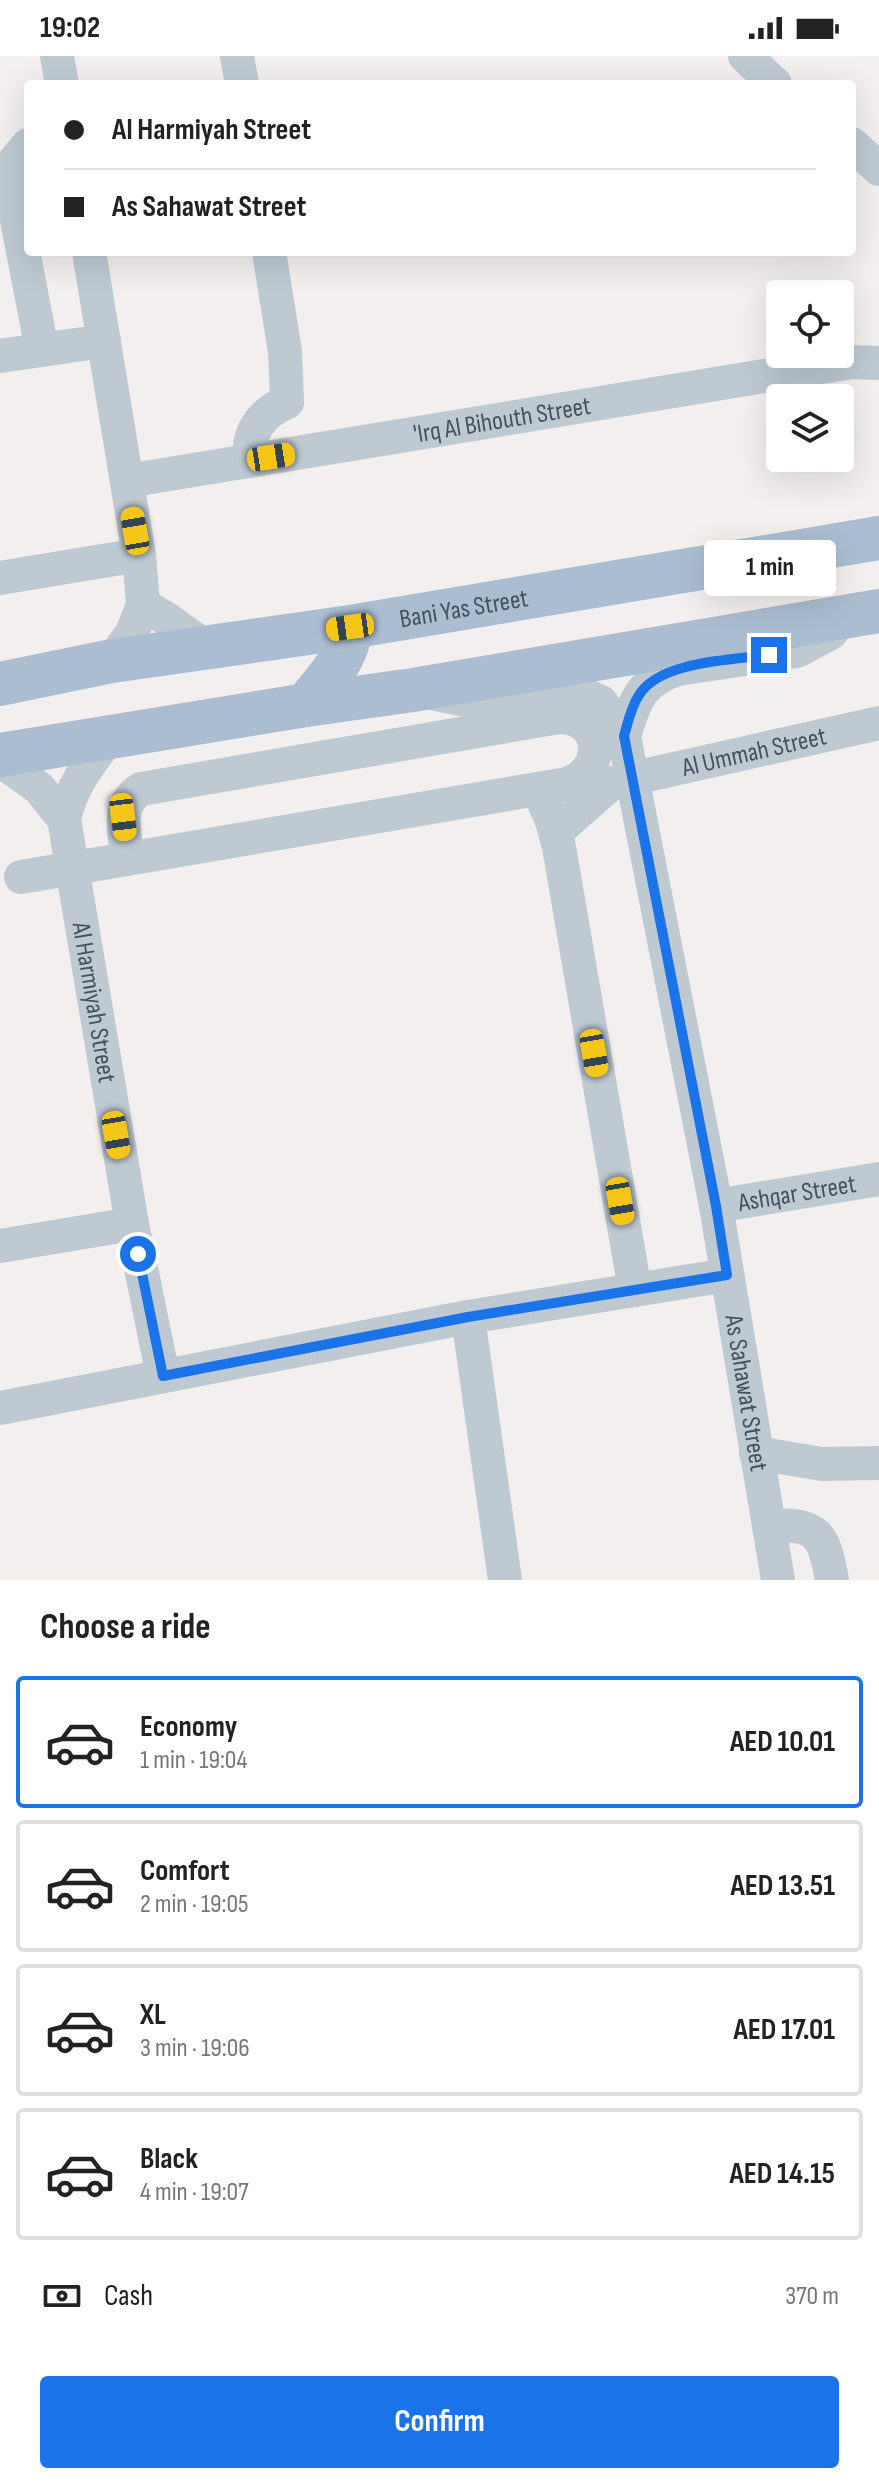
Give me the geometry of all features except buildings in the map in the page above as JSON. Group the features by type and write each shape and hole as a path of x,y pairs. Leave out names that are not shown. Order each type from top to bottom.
{"main road":[{"name":"Bani Yas Street","path":"0,684 112,661 350,627 879,538"},
{"path":"0,758 879,611"},
{"path":"306,705 343,657 350,627"}],"street":[{"path":"57,56 61,80"},
{"path":"237,56 241,80"},
{"path":"745,56 771,80"},
{"path":"856,148 879,169"},
{"path":"24,150 13,163 10,183 42,350"},
{"path":"90,256 139,555 143,605 132,633 112,661"},
{"path":"270,256 285,351 287,402 307,423 314,451"},
{"path":"0,356 104,341"},
{"name":"'Irq Al Bihouth Street","path":"127,481 870,358"},
{"path":"249,461 249,448 257,424 275,407 287,402"},
{"path":"0,578 139,555"},
{"path":"143,605 206,647"},
{"name":"As Sahawat Street","path":"624,736 640,693 663,674 797,651 831,633 836,624 835,617"},
{"name":"As Sahawat Street","path":"413,690 471,701 576,691 601,702 624,736 716,1206 778,1580"},
{"path":"21,877 71,868 128,859 538,789 576,781 590,768 593,737 576,719 559,717 141,789 129,798 123,810 128,859"},
{"name":"Al Ummah Street","path":"556,832 612,783 879,723"},
{"name":"Al Harmiyah Street","path":"108,739 75,784 64,819 132,1224 163,1376"},
{"path":"0,758 39,788 64,819"},
{"path":"538,789 556,832 635,1290"},
{"name":"Ashqar Street","path":"716,1206 879,1179"},
{"path":"0,1246 132,1224"},
{"path":"0,1408 468,1317 727,1275"},
{"path":"468,1317 505,1580"},
{"path":"756,1453 822,1464 879,1463"},
{"path":"769,1526 794,1524 816,1535 827,1550 832,1580"}],"route":[{"path":"138,1254 163,1376 468,1317 727,1275 624,736 640,693 663,674 769,655"}]}
